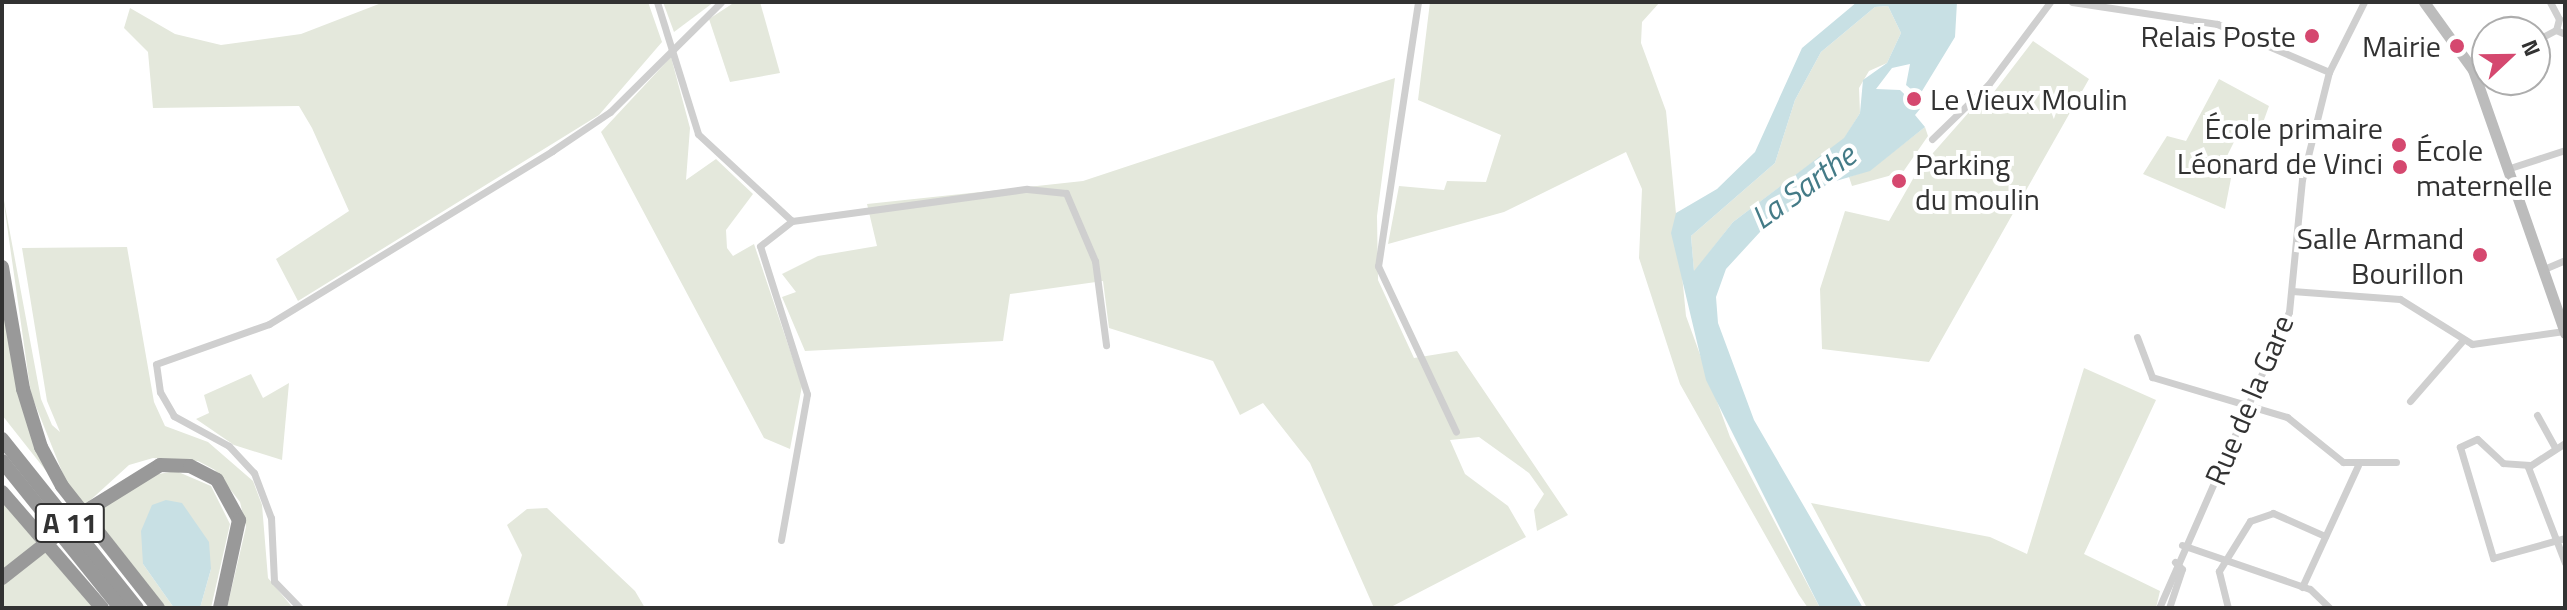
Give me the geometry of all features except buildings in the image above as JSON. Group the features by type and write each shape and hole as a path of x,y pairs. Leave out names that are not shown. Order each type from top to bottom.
{"highway":[{"path":"2,267 41,447 62,486 158,608"},
{"name":"A 11","path":"2,439 137,608"},
{"name":"A 11","path":"2,461 120,608"},
{"path":"2,578 91,508 160,465 190,466 217,480 239,520 220,608"},
{"path":"2,492 102,608"}],"street":[{"path":"657,2 673,45 698,134 792,221"},
{"path":"300,608 274,581 271,518 254,473 229,446 174,416 160,392 156,364 269,324 552,151 610,112 673,45 721,2"},
{"path":"1418,2 1378,266 1456,432"},
{"path":"1932,139 1988,85 2050,2"},
{"path":"2072,2 2217,24 2329,72"},
{"name":"Rue de la Gare","path":"2159,608 2182,545 2248,409 2292,291 2302,180 2329,72 2364,2"},
{"path":"2424,2 2471,67"},
{"path":"2550,2 2562,19 2551,33"},
{"path":"2556,30 2565,34"},
{"path":"2292,291 2400,299 2463,340 2495,344 2564,332 2483,96"},
{"path":"2510,168 2565,150"},
{"path":"781,540 807,394 760,246 792,221 1027,189 1066,193 1095,261 1106,345"},
{"path":"2544,269 2565,260"},
{"path":"2137,337 2152,377 2248,409 2287,417 2329,455 2358,465 2396,462"},
{"path":"2410,401 2463,340"},
{"path":"2537,415 2555,448"},
{"path":"2561,540 2493,558 2460,447 2477,439 2503,463 2530,465 2565,443"},
{"path":"2302,587 2358,465"},
{"path":"2530,465 2561,540 2565,563"},
{"path":"2228,608 2218,582 2224,562 2243,528 2261,515 2325,536"},
{"path":"2182,545 2302,587 2330,608"},
{"path":"2169,608 2182,569 2175,562"}],"shaded area":[{"path":"384,2 648,2 662,42 599,115 298,301 276,259 349,211 299,106 153,108 148,52 124,28 130,8 175,34 221,45 301,34"},
{"path":"663,2 714,2 674,32"},
{"path":"735,2 760,2 780,73 730,82 709,19"},
{"path":"1430,2 1660,2 1642,22 1641,43 1666,111 1686,316 1730,437 1820,608 1808,608 1799,595 1680,384 1639,258 1642,189 1626,152 1504,212 1388,244 1399,186 1444,190 1447,181 1486,182 1501,135 1418,100"},
{"path":"1888,6 1901,33 1887,63 1869,71 1859,88 1860,113 1844,139 1733,222 1694,272 1691,236 1775,163 1795,100 1821,52 1875,7"},
{"path":"2033,41 2089,79 1929,362 1822,349 1820,289 1845,211 1889,221 1918,170 1970,111 1977,114"},
{"path":"671,57 690,128 686,180 716,159 753,194 726,230 727,248 733,256 754,244 802,386 790,449 764,438 601,132"},
{"path":"1395,78 1377,216 1378,280 1414,358 1457,351 1568,515 1537,531 1534,510 1544,494 1529,473 1479,437 1450,440 1465,474 1508,506 1526,537 1389,608 1374,608 1310,463 1263,403 1240,415 1213,361 1109,328 1103,281 1010,294 1003,341 805,351 782,297 796,292 782,274 818,256 877,246 867,204 1083,181"},
{"path":"2219,79 2269,106 2260,131 2243,124 2226,158 2234,163 2225,209 2143,174 2167,136 2186,141"},
{"path":"1925,127 1928,136 1903,172 1852,186 1849,177 1870,170"},
{"path":"2,190 41,399 52,425 60,432 47,401 22,248 127,247 154,402 165,426 208,442 253,481 262,505 268,578 293,608 227,608 246,527 240,502 215,470 198,461 153,458 129,465 84,506 67,484 31,394"},
{"path":"2,291 7,318 58,486 2,415"},
{"path":"2084,368 2156,400 2084,554 2160,591 2156,608 1867,608 1811,503 1990,537 2027,554"},
{"path":"251,374 263,398 289,383 282,460 234,445 196,419 209,413 204,395"},
{"path":"176,471 211,486 230,524 211,608 200,608 211,569 143,564 174,608 163,608 89,515 147,476"},
{"path":"2,499 41,541 2,570"},
{"path":"547,508 635,591 645,608 506,608 522,555 507,525 527,509"},
{"path":"47,549 95,608 2,608 2,585"}],"water":[{"name":"La Sarthe","path":"1857,2 1957,2 1955,37 1919,96 1906,85 1910,64 1892,68 1876,89 1900,90 1920,109 1915,115 1925,127 1870,171 1829,183 1760,232 1726,269 1716,297 1718,323 1754,420 1863,608 1820,608 1706,380 1671,233 1676,213 1717,189 1755,152 1802,48","holes":["1888,6 1901,33 1887,63 1863,80 1860,113 1844,138 1733,222 1694,271 1691,236 1775,163 1795,100 1821,52 1875,7"]},
{"path":"166,500 182,503 209,542 211,569 200,608 174,608 143,564 141,531 152,505"}],"place":[{"name":"Relais Poste","path":"2312,36"},
{"name":"Mairie","path":"2457,46"},
{"name":"Le Vieux Moulin","path":"1914,99"},
{"name":"École primaire Léonard de Vinci","path":"2399,145"},
{"name":"École maternelle","path":"2400,167"},
{"name":"Parking du moulin","path":"1899,181"},
{"name":"Salle Armand Bourillon","path":"2480,255"}]}
